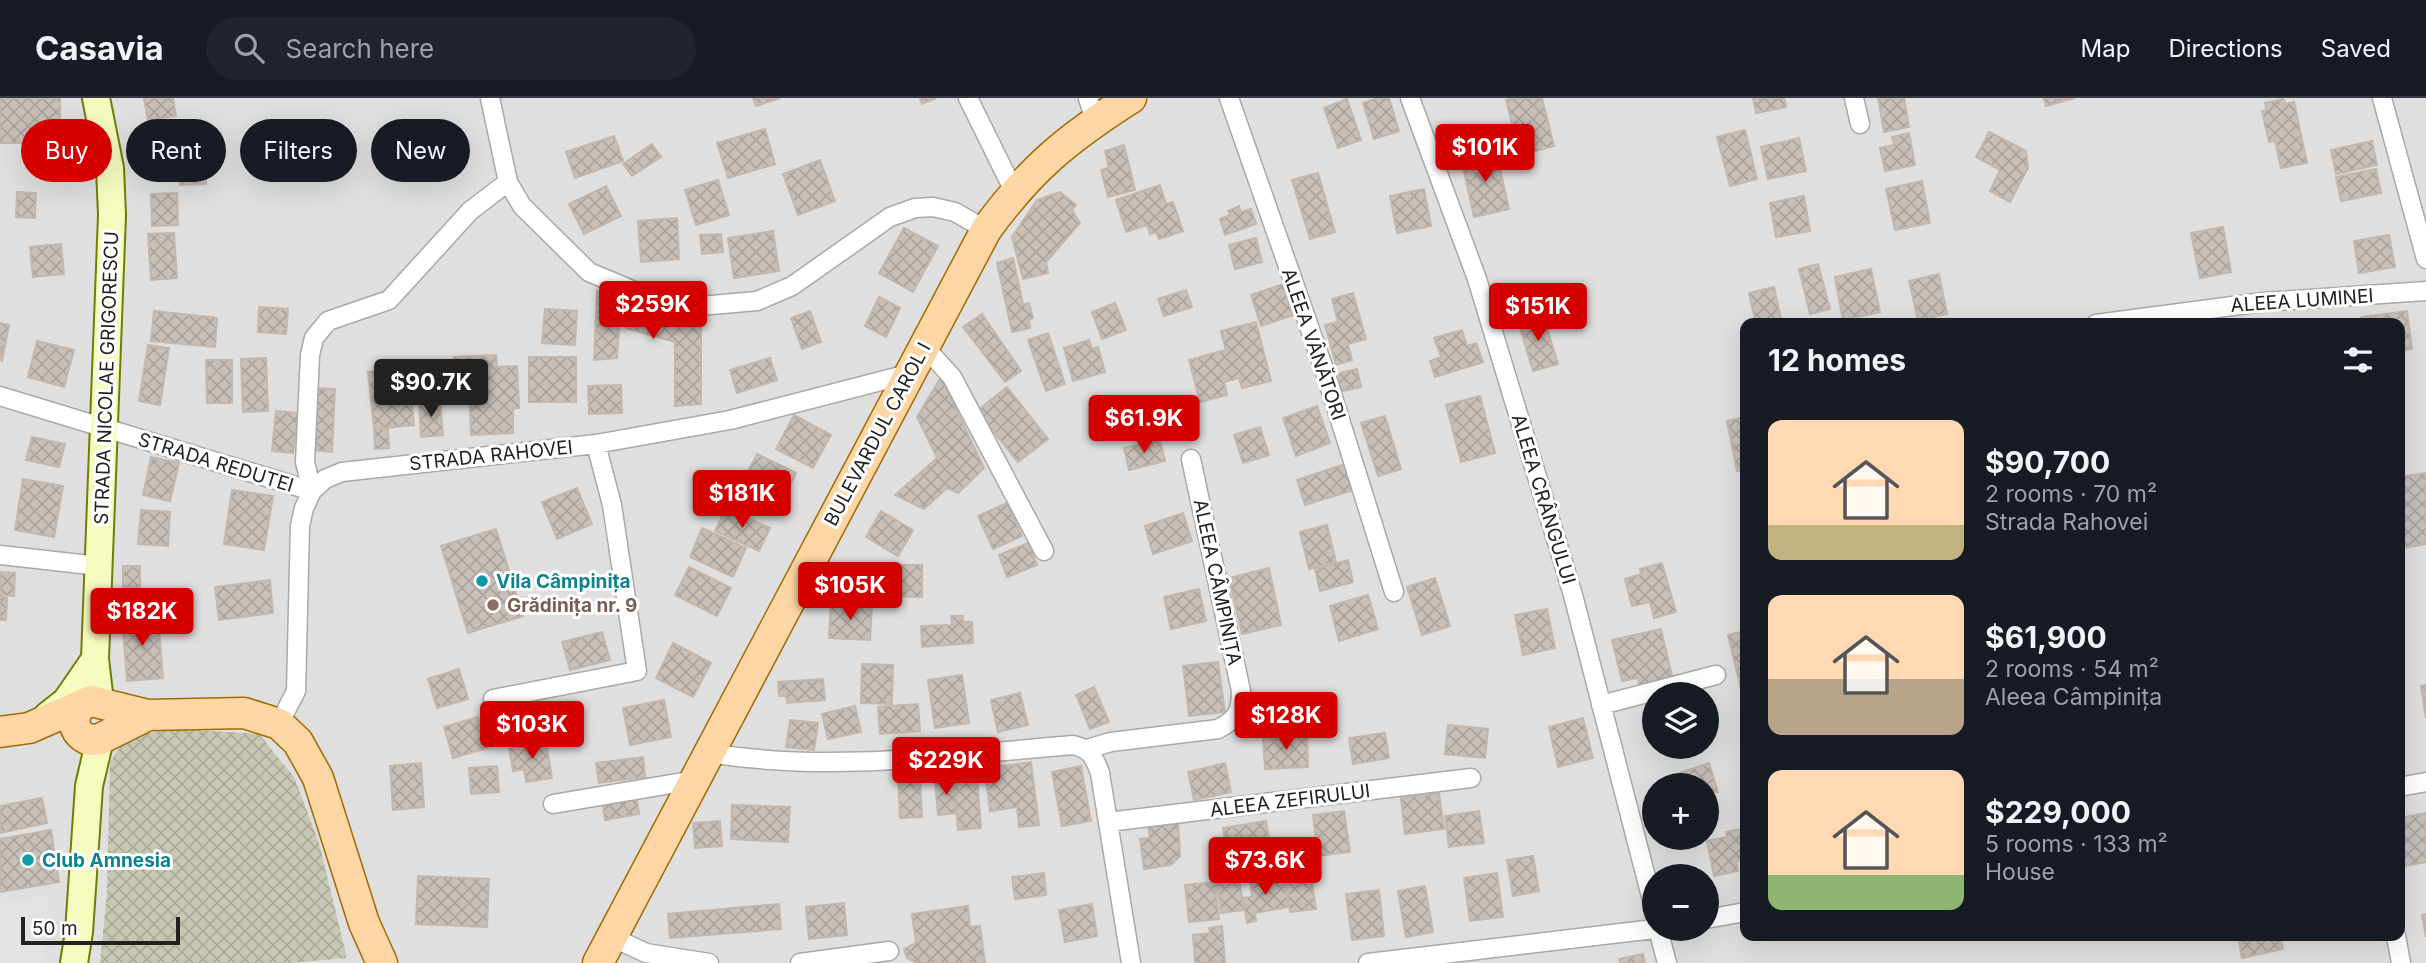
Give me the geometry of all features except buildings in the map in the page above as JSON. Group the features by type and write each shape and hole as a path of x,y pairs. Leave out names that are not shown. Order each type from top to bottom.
{"main road":[{"name":"STRADA NICOLAE GRIGORESCU","path":"93,720 112,215 110,168 96,98"},
{"name":"BULEVARDUL CAROL I","path":"606,951 923,345 986,230 1014,191 1064,143 1092,109 1131,98"},
{"path":"14,730 66,701 95,659"},
{"path":"14,730 148,715 244,713 279,724 298,742 318,778 364,923 382,963"},
{"path":"74,963 79,932 93,720"}],"street":[{"path":"489,98 508,182 522,206 589,272 639,293 700,306 757,301 792,286 890,217 915,208 933,207 955,212 986,230"},
{"path":"968,98 1014,191"},
{"name":"ALEEA VÂNĂTORI","path":"1229,98 1326,374 1394,592"},
{"name":"ALEEA CRÂNGULUI","path":"1410,98 1477,279 1573,595 1643,864"},
{"path":"1854,98 1860,124"},
{"path":"2382,98 2426,259"},
{"path":"279,724 296,691 300,526 312,491 305,462 310,355 314,338 328,321 388,300 470,211 508,182"},
{"name":"ALEEA LUMINEI","path":"2142,318 2263,302 2426,290"},
{"path":"923,345 952,377 1044,551"},
{"name":"STRADA RAHOVEI","path":"312,491 325,479 342,472 596,444 730,420 908,374"},
{"name":"STRADA REDUTEI","path":"0,396 312,491"},
{"path":"493,699 637,671 612,505 596,444"},
{"name":"ALEEA CÂMPINIȚA","path":"1087,748 1111,742 1218,729 1233,721 1241,709 1241,691 1191,459"},
{"path":"0,555 99,566"},
{"path":"1601,705 1716,676"},
{"path":"709,753 759,760 844,763 1073,746 1087,748 1095,758 1100,773 1131,963"},
{"name":"ALEEA ZEFIRULUI","path":"1108,822 1471,778"},
{"path":"553,804 695,780"},
{"path":"2405,786 2426,782"},
{"path":"1719,917 1740,913"},
{"path":"1368,963 1642,931"},
{"path":"1660,941 1667,963"},
{"path":"2397,941 2401,963"},
{"path":"606,951 646,953 709,963"},
{"path":"800,963 889,951"}],"shaded area":[{"path":"0,98 2426,98 2426,963 0,963"},
{"path":"175,729 259,734 294,777 319,843 347,958 289,963 100,963 107,893 110,762 128,736"},
{"path":"49,894 42,963 0,963 0,903"}],"place":[{"name":"Vila Câmpinița","path":"482,581"},
{"name":"Grădinița nr. 9","path":"493,605"},
{"name":"Club Amnesia","path":"28,860"}]}
